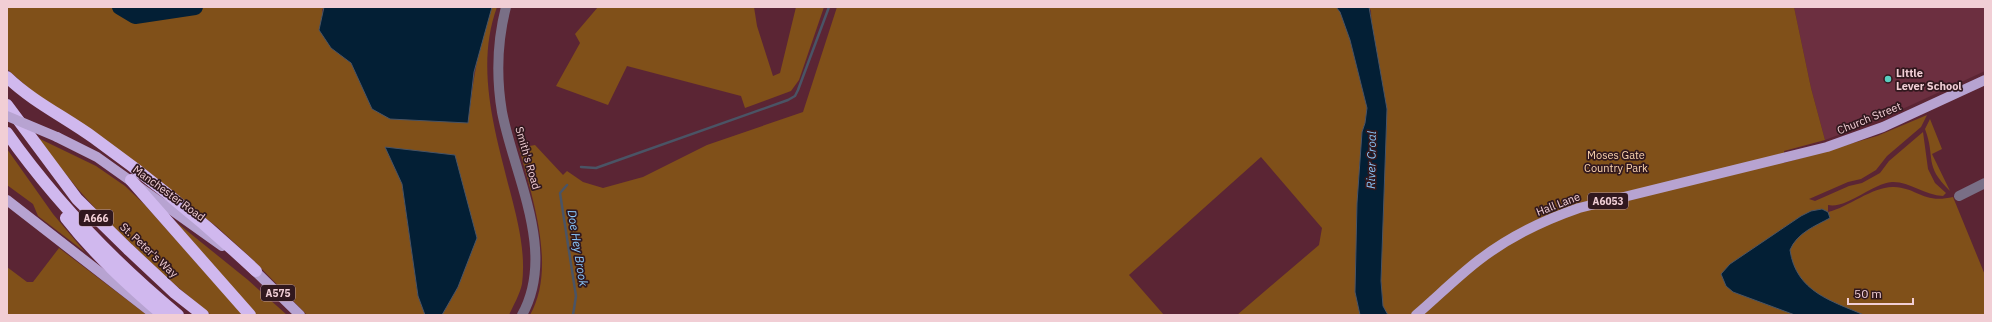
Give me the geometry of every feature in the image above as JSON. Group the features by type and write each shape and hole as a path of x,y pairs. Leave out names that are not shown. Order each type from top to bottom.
{"highway":[{"path":"7,77 33,99 84,131 137,170 218,236 256,271"},
{"name":"St. Peter's Way","path":"7,105 77,199 144,264 203,315"},
{"name":"A666","path":"7,133 26,160 103,248 178,315"},
{"path":"26,160 48,195 77,233 114,271 163,315"},
{"path":"131,180 250,315"}],"main road":[{"name":"Church Street","path":"1827,147 1883,127 1985,80"},
{"name":"Manchester Road","path":"7,116 57,137 97,157 131,180 256,271 300,315"},
{"name":"Hall Lane","path":"1416,315 1479,260 1524,231 1562,214 1579,208 1827,147"},
{"path":"7,200 154,315"}],"street":[{"name":"Smith's Road","path":"506,7 497,55 498,82 502,112 528,203 534,231 535,260 532,286 522,315"},
{"path":"1959,196 1985,183"}],"shaded area":[{"name":"Little Lever School","path":"1794,7 1985,7 1985,71 1883,118 1825,140 1811,88"}],"green space":[{"path":"7,7 324,7 322,10 331,48 351,63 372,109 468,122 474,78 483,35 492,7 497,7 491,30 487,76 493,123 518,226 523,261 521,288 509,315 442,315 458,287 385,147 402,184 418,296 425,315 307,315 249,256 216,226 32,91 7,69"},
{"path":"598,7 754,7 757,26 773,76 780,73 796,7 824,7 799,80 791,91 745,108 741,96 627,66 608,105 556,86 580,43 575,34"},
{"path":"837,7 1336,7 1340,12 1350,40 1367,108 1362,132 1357,203 1355,292 1360,315 1237,315 1319,245 1322,228 1261,157 1129,275 1164,315 530,315 538,296 542,276 542,254 540,232 519,148 535,145 563,175 567,171 583,182 603,188 643,177 707,145 803,112"},
{"name":"Moses Gate Country Park","path":"1369,7 1794,7 1811,88 1825,140 1784,151 1784,163 1877,136 1927,115 1921,127 1887,156 1876,170 1861,179 1848,182 1809,199 1815,201 1849,186 1862,183 1880,173 1889,161 1923,132 1928,169 1935,183 1946,193 1943,196 1898,182 1892,182 1876,187 1843,203 1828,205 1828,212 1844,206 1869,193 1894,187 1909,190 1934,199 1953,197 1985,275 1985,315 1388,315 1383,306 1381,281 1371,11"},
{"path":"1930,119 1942,149 1932,154 1950,191 1933,168 1930,147 1925,129"},
{"path":"36,137 96,166 125,186 144,204 243,315 211,315 166,277 103,217 77,188"},
{"path":"7,149 53,214 85,252 38,216 33,204 7,185"},
{"path":"176,222 248,280 287,315 256,315"},
{"path":"59,248 147,315 7,315 7,267 27,282 33,282"}],"water":[{"path":"324,7 492,7 474,72 468,123 390,119 372,109 351,63 331,48 319,30"},
{"path":"1336,7 1369,7 1387,109 1381,281 1383,306 1388,315 1360,315 1355,292 1357,203 1362,132 1367,108 1350,40 1340,12"},
{"path":"385,147 455,155 477,238 458,287 442,315 425,315 418,296 402,184"},
{"path":"1822,209 1828,212 1830,218 1807,231 1793,244 1790,250 1794,264 1800,276 1817,293 1864,315 1795,315 1733,292 1726,286 1721,274 1730,264 1801,216 1811,211"}],"waterway":[{"name":"River Croal","path":"120,7 135,16 195,7"},
{"path":"581,167 596,168 788,100 795,96 829,7"},
{"name":"Doe Hey Brook","path":"567,185 560,193 576,296 573,315"}],"place":[{"name":"Little Lever School","path":"1888,79"}]}
